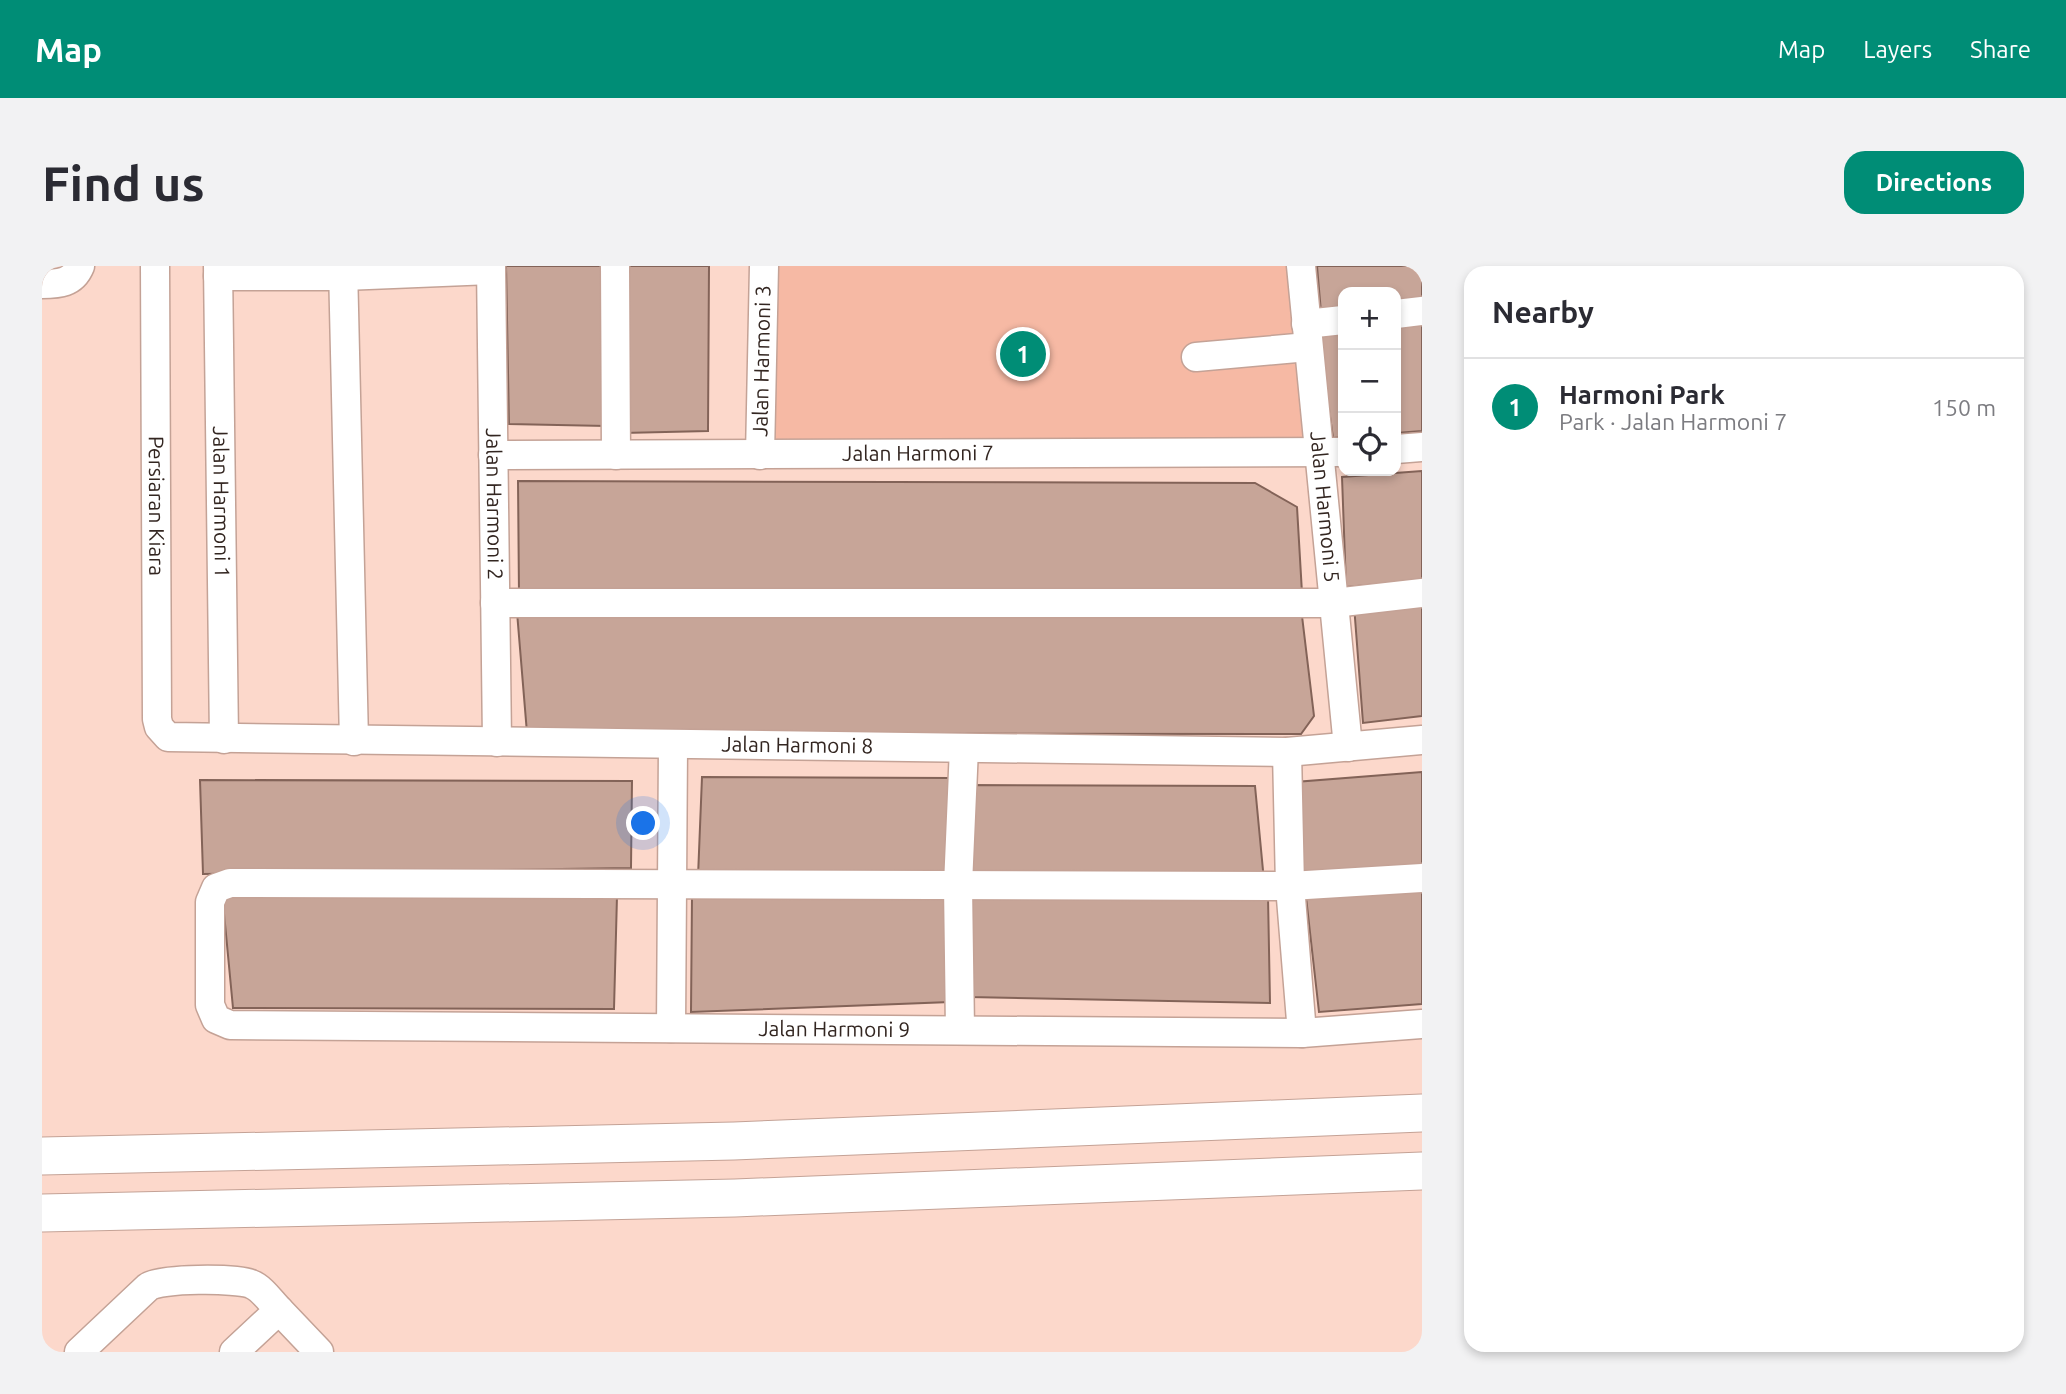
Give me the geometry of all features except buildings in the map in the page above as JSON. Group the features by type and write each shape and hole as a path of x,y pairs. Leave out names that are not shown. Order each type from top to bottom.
{"main road":[{"path":"42,1156 734,1141 1422,1113"},
{"path":"42,1213 735,1198 1422,1171"}],"street":[{"name":"Persiaran Kiara","path":"155,266 157,719 163,733 173,738"},
{"path":"615,266 616,455"},
{"name":"Jalan Harmoni 3","path":"760,455 764,266"},
{"name":"Jalan Harmoni 5","path":"1301,266 1307,336 1331,453 1334,603 1348,747"},
{"path":"218,271 491,268"},
{"name":"Jalan Harmoni 2","path":"491,268 497,742"},
{"name":"Jalan Harmoni 1","path":"218,271 223,738"},
{"path":"343,271 354,740"},
{"path":"42,284 62,283 76,272"},
{"path":"1401,313 1422,311"},
{"path":"1196,356 1307,336 1338,322"},
{"path":"1401,449 1422,447"},
{"name":"Jalan Harmoni 7","path":"493,455 1331,453"},
{"path":"495,603 1334,603 1422,593"},
{"name":"Jalan Harmoni 8","path":"173,738 1287,752 1422,740"},
{"path":"671,1028 673,746"},
{"path":"960,1030 958,885 964,748"},
{"path":"1287,752 1290,886 1302,1033"},
{"path":"672,884 1290,886 1422,878"},
{"name":"Jalan Harmoni 9","path":"672,884 222,884 212,895 210,902 211,1013 222,1024 245,1025 1302,1033 1422,1024"},
{"path":"79,1352 158,1282 254,1285 319,1352"},
{"path":"234,1352 279,1310"}],"shaded area":[{"path":"750,266 1287,266 1303,443 754,450"}],"place":[{"name":"Harmoni Park","path":"1023,354"}]}
